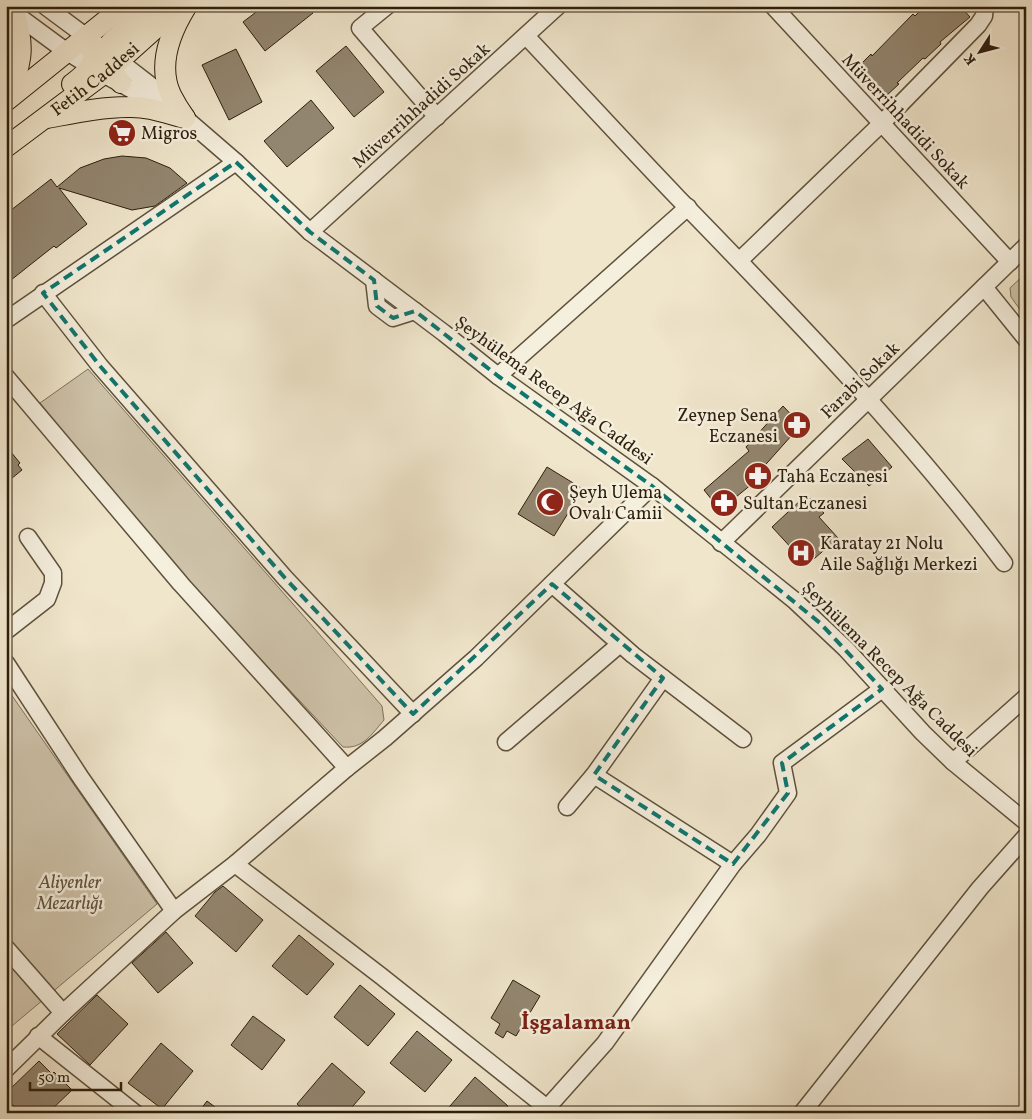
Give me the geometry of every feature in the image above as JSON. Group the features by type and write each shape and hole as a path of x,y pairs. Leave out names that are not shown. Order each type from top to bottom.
{"main road":[{"path":"6,100 124,6"},
{"path":"6,141 82,76 108,67 154,6"},
{"name":"Fetih Caddesi","path":"6,147 46,118 180,6"},
{"path":"185,118 171,94 164,72 167,45 186,6"},
{"path":"6,100 21,58 21,36 11,10"},
{"path":"86,36 93,55 108,67"},
{"path":"46,118 95,109 129,106 185,118"}],"street":[{"path":"45,6 86,36"},
{"path":"387,6 360,28 437,117"},
{"name":"Müverrihhadidi Sokak","path":"310,232 558,6"},
{"name":"Müverrihhadidi Sokak","path":"772,6 1010,262"},
{"path":"740,260 882,123 978,25 984,16 985,6"},
{"name":"Şeyhülema Recep Ağa Caddesi","path":"11,10 67,52 108,67 158,91 310,232 498,376 652,486 820,623 923,733 953,762 1026,822"},
{"path":"526,36 740,260 868,400 970,517 1004,564"},
{"name":"Şeyhülema Recep Ağa Caddesi","path":"108,67 185,118"},
{"path":"6,320 236,162"},
{"path":"498,376 688,207"},
{"name":"Farabi Sokak","path":"721,543 1026,246"},
{"path":"984,287 1026,339"},
{"path":"43,293 100,366 285,578 413,714"},
{"path":"6,377 180,584 347,768"},
{"path":"6,1069 38,1036 174,911 235,864 413,714 476,658 652,486"},
{"path":"6,631 47,599 53,583 53,573 28,537"},
{"path":"552,584 620,644 743,739"},
{"path":"506,742 620,644"},
{"path":"6,663 81,778 174,911"},
{"path":"567,807 594,775 663,678"},
{"path":"235,864 381,976 548,1111 605,1043 733,864 788,793 782,763 882,689"},
{"path":"953,762 1026,697"},
{"path":"594,775 733,864"},
{"path":"802,1113 980,888 1026,836"},
{"path":"6,948 63,1013"},
{"path":"38,1036 135,1113"}],"highlighted area":[{"path":"236,162 310,232 374,280 377,306 393,318 415,311 498,376 652,486 820,623 882,689 782,763 788,793 733,864 594,775 663,678 552,584 413,714 285,578 100,366 43,293"}],"green space":[{"path":"1026,273 1026,318 1011,297 1010,288"},
{"path":"88,369 382,706 384,720 362,743 356,746 343,747 194,588 120,504 40,403"},
{"name":"Aliyenler Mezarlığı","path":"6,687 157,904 6,1031"}],"building":[{"path":"264,6 308,6 313,13 265,51 243,22"},
{"path":"925,6 960,6 970,17 940,42 941,44 925,59 923,58 886,96 859,66 871,54 872,56 913,14 915,16"},
{"path":"346,46 384,92 354,117 316,71"},
{"path":"236,49 262,102 229,120 202,65"},
{"path":"311,100 334,128 287,167 264,141"},
{"path":"122,156 146,158 170,168 187,183 155,206 132,210 59,188 87,224 56,248 54,246 6,284 6,214 51,179 57,187 80,168 104,159"},
{"path":"783,406 801,425 759,472 763,475 720,510 704,490 749,451 746,447"},
{"path":"868,439 892,467 869,486 842,459"},
{"path":"6,446 20,463 18,465 22,470 6,483"},
{"name":"Şeyh Ulema Ovalı Camii","path":"547,467 583,489 554,536 518,514"},
{"path":"803,498 806,502 810,498 824,513 819,517 838,538 807,565 772,527"},
{"path":"223,886 263,920 236,952 195,916 215,892"},
{"path":"166,932 193,963 158,993 132,963"},
{"path":"299,935 334,964 307,995 272,966"},
{"path":"513,980 540,996 516,1036 507,1031 503,1038 495,1033 500,1024 491,1018"},
{"path":"360,985 395,1014 368,1046 334,1017"},
{"path":"97,995 128,1024 90,1065 57,1034"},
{"path":"253,1016 285,1040 262,1070 231,1045"},
{"path":"417,1031 452,1060 425,1092 390,1063"},
{"path":"161,1043 193,1071 162,1109 128,1083"},
{"path":"39,1061 52,1074 54,1072 72,1090 48,1113 21,1113 6,1098 6,1093"},
{"path":"332,1063 365,1092 347,1113 307,1113 297,1104"},
{"path":"475,1077 508,1106 502,1113 444,1113"},
{"path":"207,1101 223,1113 198,1113"}],"place":[{"name":"Migros","path":"122,133"},
{"name":"Zeynep Sena Eczanesi","path":"797,425"},
{"name":"Taha Eczanesi","path":"758,476"},
{"name":"Şeyh Ulema Ovalı Camii","path":"550,502"},
{"name":"Sultan Eczanesi","path":"724,503"},
{"name":"Karatay 21 Nolu Aile Sağlığı Merkezi","path":"801,553"}],"district":[{"name":"İşgalaman","path":"576,1021"}]}
